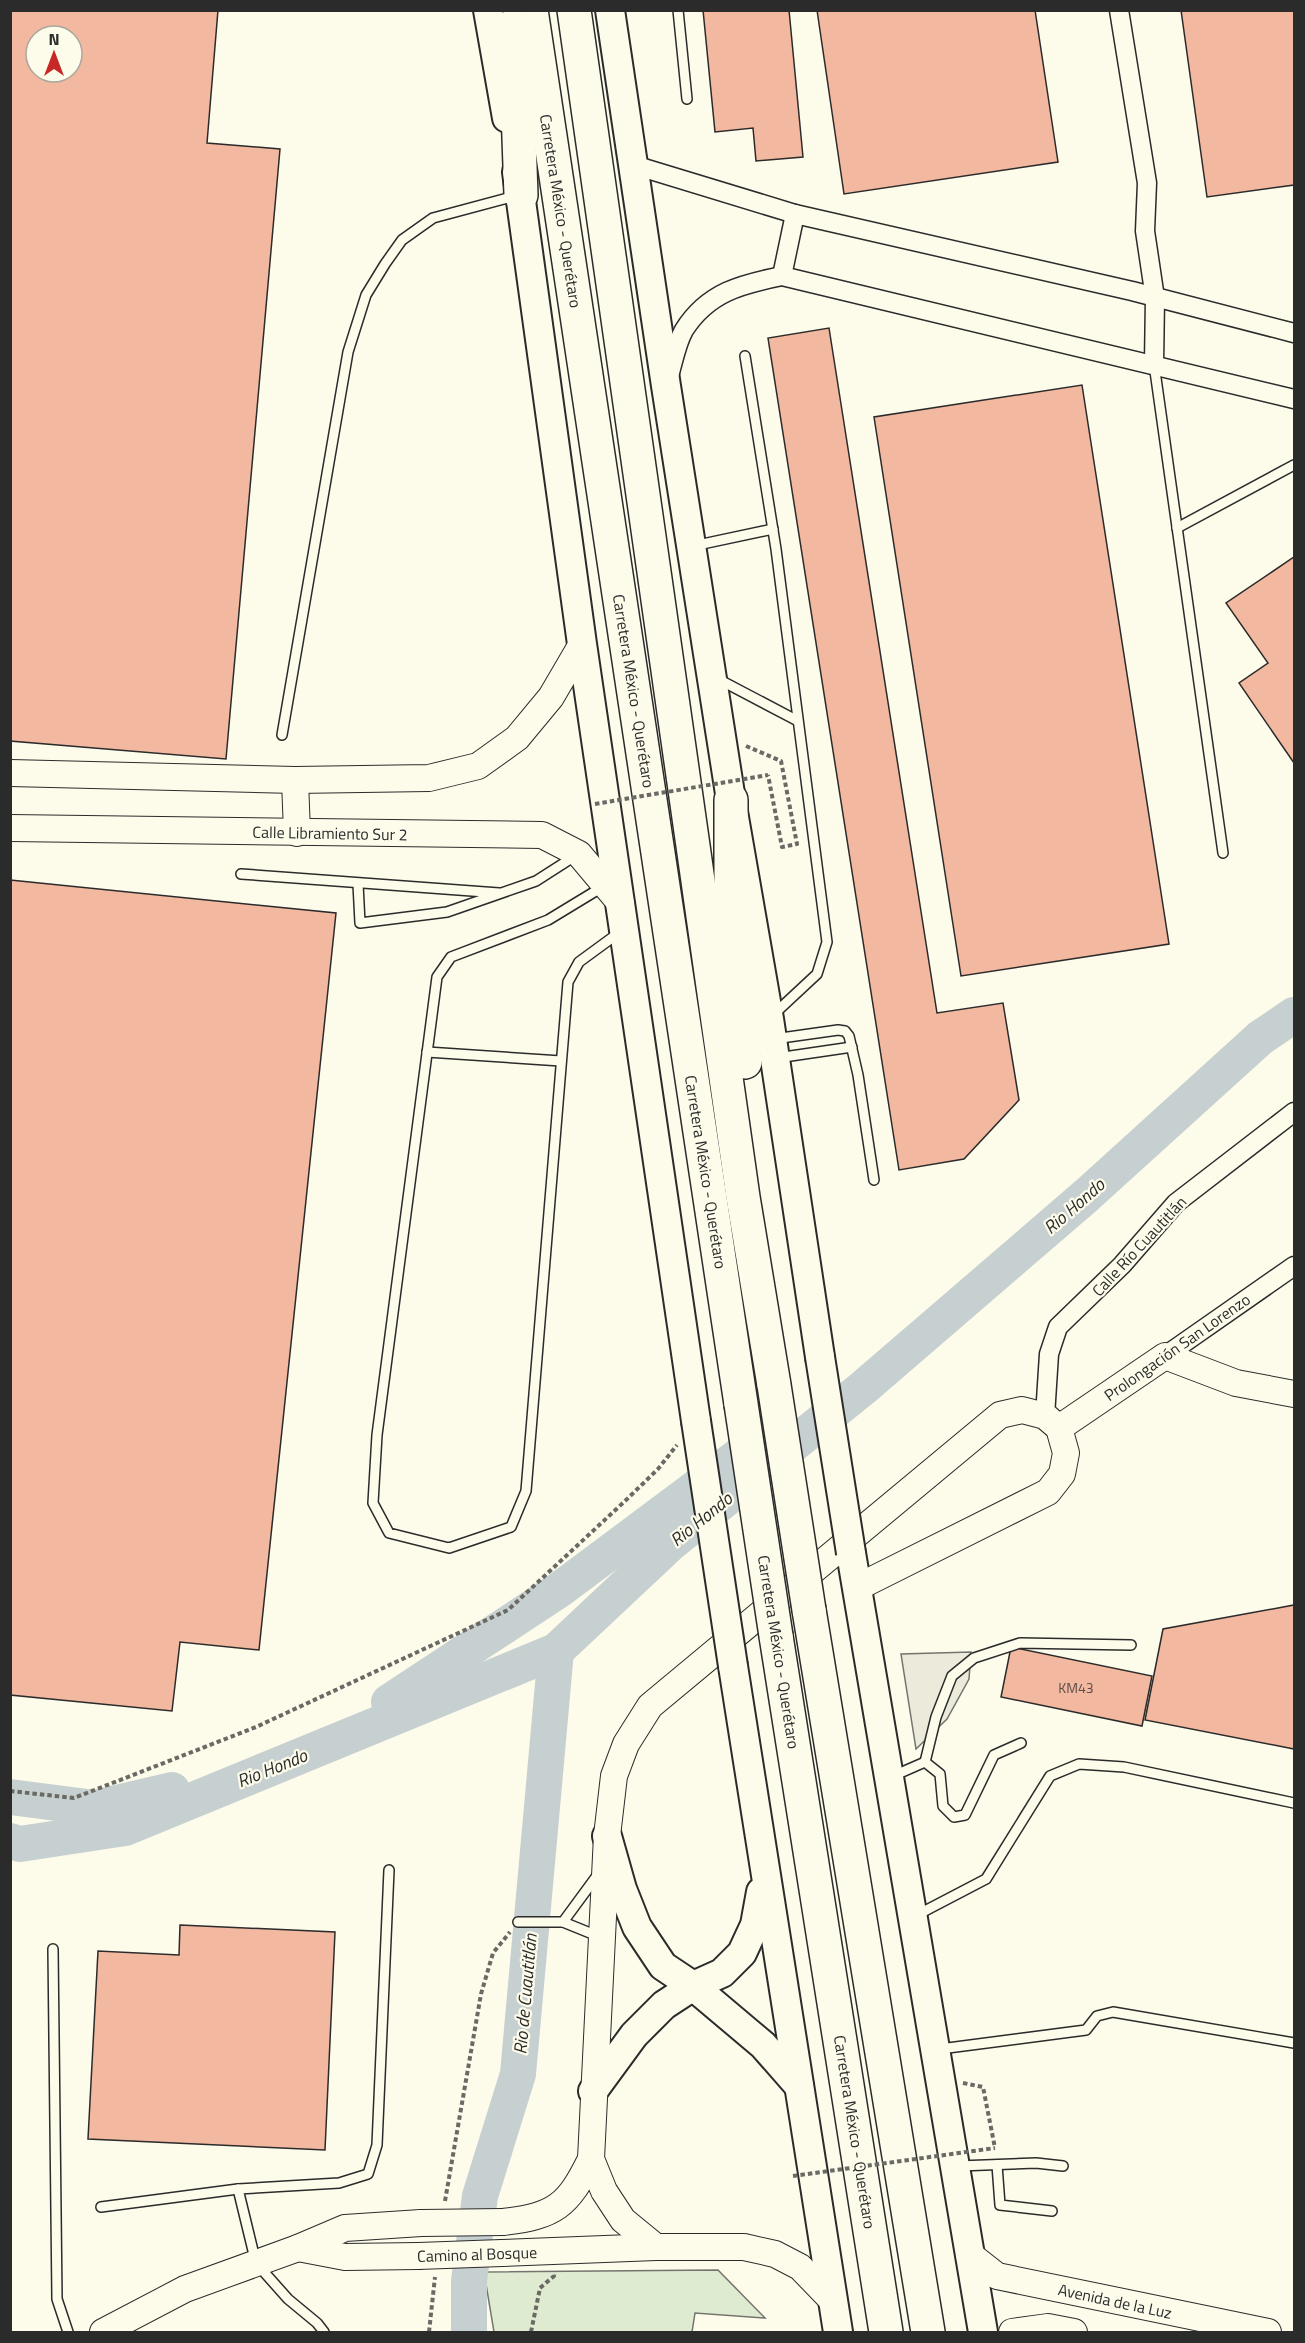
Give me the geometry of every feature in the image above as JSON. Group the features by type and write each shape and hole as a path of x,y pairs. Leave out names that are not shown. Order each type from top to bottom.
{"highway":[{"path":"515,10 521,195"},
{"name":"Carretera México - Querétaro","path":"531,10 776,1635 886,2332"},
{"name":"Carretera México - Querétaro","path":"574,10 743,1197 928,2332"},
{"path":"731,800 731,926 754,1149 743,1197"}],"main road":[{"path":"488,10 521,195 617,906 764,1872 838,2332"},
{"path":"609,10 711,676 772,1039 851,1553 983,2332"},
{"path":"10,773 295,780 429,778 478,766 517,738 550,697 582,644"},
{"path":"295,780 297,833"},
{"name":"Calle Libramiento Sur 2","path":"10,828 542,835 579,854 617,906"},
{"path":"1165,1356 1236,1383 1294,1394"},
{"name":"Prolongación San Lorenzo","path":"1052,1422 1165,1356"},
{"path":"656,2247 623,2220 604,2191 591,2159 606,1850 614,1776 626,1744 650,1706 1000,1415 1022,1410 1052,1422 1066,1453 1062,1474 1048,1492 858,1587"},
{"path":"606,1850 637,1928 663,1966 693,1986 763,2045 799,2085"},
{"path":"593,2091 634,2035 664,2005 693,1986 723,1972 742,1953 755,1925 764,1872"},
{"name":"Camino al Bosque","path":"103,2332 185,2289 298,2248 345,2228 421,2223 503,2222 534,2218 563,2203 578,2186 591,2159"},
{"name":"Camino al Bosque","path":"298,2248 345,2257 427,2261 502,2253 656,2247 744,2247 775,2254 800,2267 832,2300"},
{"name":"Avenida de la Luz","path":"969,2253 997,2276 1268,2332"},
{"path":"1012,2332 1048,2327 1074,2332"}],"street":[{"path":"1119,10 1147,183 1145,231 1155,298 1154,364"},
{"path":"634,165 795,214 1155,298 1294,333"},
{"path":"782,276 795,214"},
{"path":"666,386 684,331 708,302 740,285 782,276 1294,399"},
{"name":"Calle Río Cuautitlán","path":"1052,1422 1049,1353 1058,1327 1122,1265 1176,1203 1294,1112"},
{"name":"Prolongación San Lorenzo","path":"1165,1356 1294,1266"}],"lane":[{"path":"678,10 687,99"},
{"path":"282,735 348,352 366,296 402,240 434,218 521,195"},
{"path":"745,356 773,529 796,720 827,942 817,974 772,1039"},
{"path":"1154,364 1223,854"},
{"path":"1177,528 1294,465"},
{"path":"691,547 773,529"},
{"path":"711,676 796,720"},
{"path":"358,884 360,923 447,912 536,881 579,854"},
{"path":"241,874 504,893"},
{"path":"617,906 568,982 526,1491 511,1527 448,1548 389,1533 373,1503 377,1435 437,977 451,957 548,920 617,906"},
{"path":"772,1039 838,1030 844,1031 849,1036 874,1180"},
{"path":"772,1039 852,1047"},
{"path":"427,1052 561,1061"},
{"path":"925,1762 936,1717 952,1676 975,1658 1020,1643 1131,1645"},
{"path":"925,1762 940,1774 943,1806 954,1817 965,1815 994,1755 1021,1743"},
{"path":"888,1778 925,1762"},
{"path":"912,1918 986,1879 1050,1776 1079,1764 1125,1767 1294,1803"},
{"path":"563,1922 606,1850"},
{"path":"101,2207 238,2189 339,2183 368,2174 377,2145 389,1870"},
{"path":"518,1922 563,1922 601,1938"},
{"path":"53,1949 57,2299 68,2332"},
{"path":"934,2050 1086,2030 1097,2016 1113,2012 1294,2043"},
{"path":"954,2166 1036,2163 1063,2166"},
{"path":"997,2165 1000,2205 1052,2211"},
{"path":"238,2189 256,2264 288,2299 324,2332"}],"path":[{"path":"595,804 768,775 782,847 796,844 781,761 721,735"},
{"path":"10,1791 74,1798 256,1727 508,1610 641,1485 696,1421"},
{"path":"444,2211 480,1994 493,1953 518,1922"},
{"path":"793,2176 994,2148 983,2087"},
{"path":"427,2261 435,2277 429,2332"},
{"path":"531,2332 540,2288 554,2275 551,2272 541,2273"},
{"path":"435,2277 447,2276"}],"green space":[{"path":"718,2270 765,2318 695,2313 692,2332 494,2332 484,2272"}],"shaded area":[{"path":"971,1652 969,1679 947,1719 916,1749 901,1654"}],"building":[{"path":"10,10 218,10 207,143 280,149 226,759 10,741"},
{"path":"703,10 789,10 803,157 756,161 753,128 715,132"},
{"path":"817,10 1035,10 1058,162 844,194"},
{"path":"1181,10 1294,10 1294,185 1207,197"},
{"path":"829,328 937,1013 1003,1003 1019,1100 964,1159 899,1170 768,338"},
{"path":"1082,385 1169,944 961,976 874,417"},
{"path":"1294,557 1294,763 1239,683 1268,663 1226,603"},
{"path":"10,880 336,913 259,1650 180,1642 172,1711 10,1695"},
{"path":"1294,1605 1294,1749 1145,1720 1163,1629"},
{"path":"1011,1647 1152,1676 1142,1726 1001,1697"},
{"path":"180,1925 335,1932 325,2150 88,2139 98,1951 179,1955"}],"waterway":[{"name":"Rio Hondo","path":"10,1841 20,1844 125,1828 556,1651 671,1543 863,1388 1087,1195 1260,1038 1294,1015"},
{"path":"389,1702 559,1590 772,1431"},
{"name":"Rio de Cuautitlán","path":"469,2332 469,2281 480,2196 518,2074 556,1651"},
{"path":"10,1797 95,1808 172,1790"}]}
